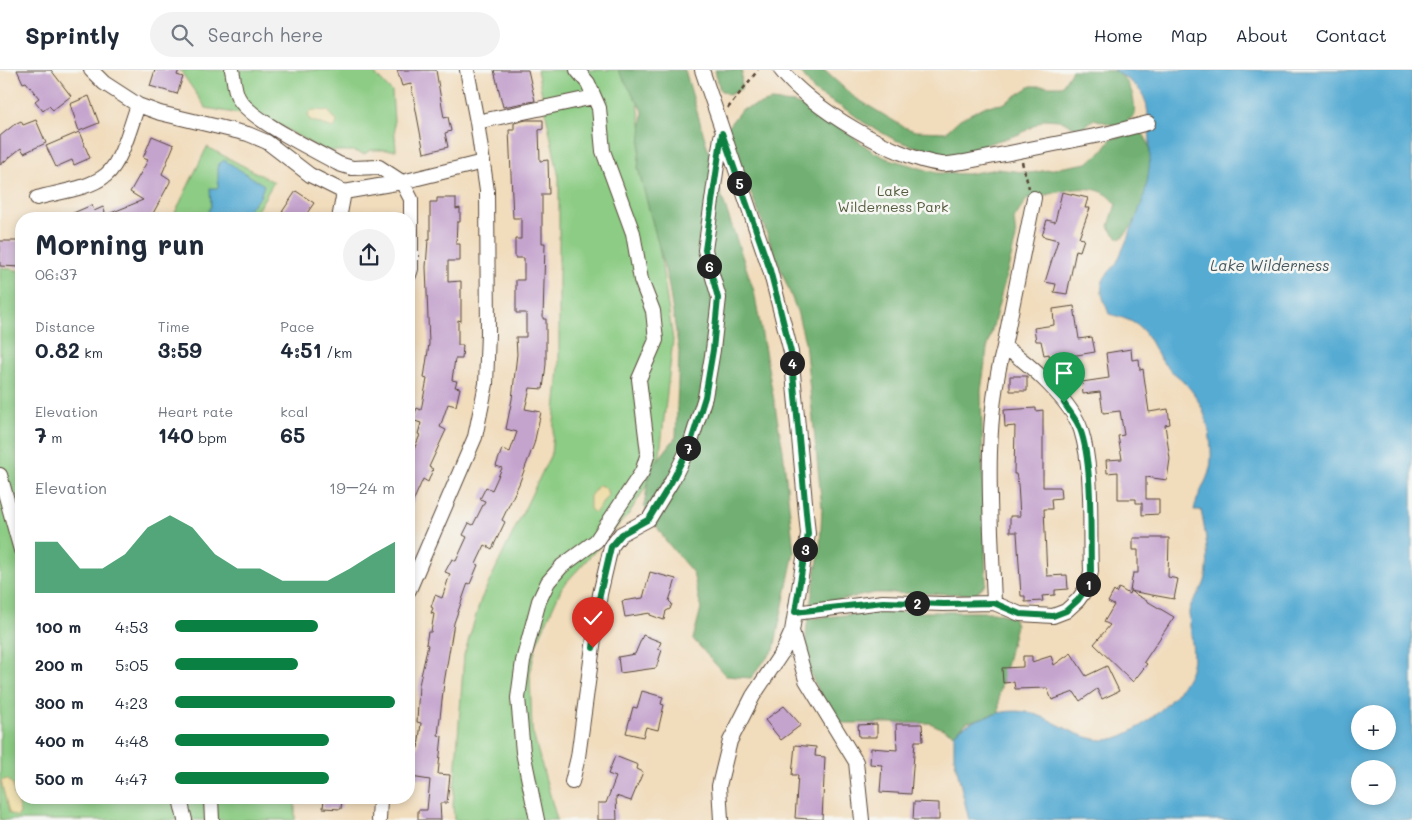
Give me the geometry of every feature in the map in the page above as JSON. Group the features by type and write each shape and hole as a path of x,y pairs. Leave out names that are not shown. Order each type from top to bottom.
{"street":[{"path":"91,70 104,83 138,105 160,113 248,134 268,142 323,183 344,192 402,182 483,162"},
{"path":"232,70 238,97 246,108 265,122 339,164 352,168 379,166 402,182 411,199 411,212"},
{"path":"415,576 466,459 482,410 486,384 488,333 487,191 467,70"},
{"path":"537,820 523,752 518,698 523,661 539,601 548,582 562,566 596,541 642,472 648,453 638,379 656,340 653,311 641,280 633,233 602,151 599,108 588,83 577,70"},
{"path":"702,70 770,270 791,352 808,534 792,631 783,651 753,696 730,741 719,786 722,820"},
{"path":"781,70 791,84 818,106 890,147 941,164 1105,134 1148,123"},
{"path":"477,122 594,97"},
{"path":"37,198 89,184 107,174 119,157 138,105"},
{"path":"572,782 578,757 600,594 611,547 622,534 649,519 672,481 690,445 705,397 713,350 718,298 705,250 720,127"},
{"path":"340,212 344,192"},
{"path":"994,603 990,494 992,400 1034,198"},
{"path":"795,612 883,602 994,603 1020,614 1053,616 1066,611 1088,586 1091,571 1087,464 1080,428 1047,383 1004,347"},
{"path":"0,475 15,529"},
{"path":"792,631 806,680 856,762 862,820"},
{"path":"181,804 185,820"},
{"path":"211,804 212,820"},
{"path":"379,820 380,804"}],"path":[{"path":"720,127 758,70"},
{"path":"1019,151 1026,183 1034,198"}],"green space":[{"path":"180,70 371,70 392,92 396,150 371,150 364,154 352,151 324,151 269,119 206,108"},
{"path":"537,70 633,70 673,340 660,454 649,482 628,515 562,587 536,645 530,674 532,730 557,820 454,820 453,805 464,655 481,599 551,454 559,369 559,178"},
{"path":"618,70 685,70 720,191 754,291 783,450 794,552 774,649 751,678 726,676 693,639 701,608 693,573 666,541 644,506 650,470 676,437 679,351 668,281 638,168 643,111"},
{"path":"715,70 742,70 741,89 729,95 720,90"},
{"path":"799,70 824,70 854,97 904,127 915,131 946,132 960,119 986,106 1003,104 1031,86 1062,86 1072,70 1116,71 1129,85 1134,102 1135,115 1120,127 1094,119 1084,127 1077,128 1059,120 1045,119 1020,134 990,143 964,155 948,157 895,140 863,122 850,112 815,92"},
{"name":"Lake Wilderness Park","path":"771,101 794,103 808,108 829,119 872,151 886,158 937,173 967,174 997,169 1031,173 1087,163 1102,151 1111,139 1140,131 1147,141 1151,154 1148,186 1136,218 1120,239 1109,226 1116,204 1108,195 1098,190 1075,189 1027,199 1014,219 1016,238 987,349 981,391 986,584 975,594 875,593 810,606 820,548 822,508 805,342 797,311 726,129 741,110"},
{"path":"207,147 274,182 256,212 175,212"},
{"path":"0,267 15,270 15,804 295,804 295,820 0,820"},
{"path":"873,612 994,612 1013,617 1016,625 999,695 999,713 967,722 954,734 930,723 840,723 823,698 811,675 806,651 808,619"}],"sand":[{"path":"312,110 328,111 337,121 336,125 333,128 310,120 308,114"},
{"path":"599,485 606,488 608,495 595,513 590,509 590,496"},
{"path":"7,779 13,785 15,804 18,804 20,813 17,817 9,813 1,781"}],"water":[{"name":"Lake Wilderness","path":"1113,70 1412,70 1412,820 969,820 954,757 954,734 963,727 991,715 1009,711 1024,712 1038,715 1075,733 1088,737 1103,740 1115,738 1129,733 1143,724 1169,702 1188,677 1192,665 1193,653 1189,612 1205,581 1207,573 1207,546 1201,510 1194,510 1211,460 1210,439 1206,419 1192,391 1165,365 1144,332 1132,322 1109,314 1102,288 1103,281 1116,263 1133,226 1144,197 1147,182 1150,148 1148,112 1141,92"},
{"path":"224,160 264,185 260,197 246,212 208,212 211,206 210,188 218,188 218,165"}],"building":[{"path":"17,70 51,70 71,96 53,110 49,106 43,111 35,101 39,98 26,82 23,83"},
{"path":"155,70 179,70 177,75 183,77 177,94 150,86"},
{"path":"397,70 436,70 444,118 448,117 451,131 445,133 448,147 424,153 411,84 402,86"},
{"path":"494,70 528,70 535,101 503,107"},
{"path":"89,96 99,123 79,131 70,104"},
{"path":"36,120 46,143 24,153 21,148 0,165 0,136 21,121 23,125"},
{"path":"526,120 543,120 543,129 539,130 540,161 548,160 549,194 542,194 542,243 545,243 543,319 546,319 546,364 543,389 530,388 525,409 541,412 534,444 519,484 502,520 505,522 492,549 485,545 476,564 478,565 470,584 468,583 454,623 438,735 442,736 438,774 450,775 447,803 440,803 441,820 418,820 418,810 427,810 430,780 415,778 415,747 418,748 421,723 417,722 419,685 428,645 426,644 428,632 431,632 434,614 431,613 433,608 431,607 435,595 442,598 450,574 445,572 452,559 456,561 467,537 463,535 469,523 473,525 485,501 480,499 486,487 492,490 502,468 496,466 502,449 510,452 517,432 506,429 512,399 517,354 516,337 526,337 526,313 516,313 516,280 524,280 524,258 515,258 515,239 521,239 521,218 513,218 509,130 514,130 514,123"},
{"path":"79,132 90,158 74,165 72,160 56,167 46,146"},
{"path":"152,136 174,145 162,174 170,179 170,182 154,212 113,212 143,200 130,192 148,160 143,158"},
{"path":"296,191 314,203 308,212 282,212"},
{"path":"1062,192 1088,198 1085,208 1090,208 1079,238 1084,239 1080,251 1076,250 1067,294 1054,292 1056,284 1045,282 1058,240 1042,236 1047,220 1055,222"},
{"path":"437,198 456,198 456,209 460,208 460,222 457,222 456,244 460,244 460,261 448,261 448,282 461,281 461,321 458,320 458,345 463,345 462,359 455,359 452,380 457,381 455,387 460,388 456,406 448,404 440,427 446,430 429,467 433,469 428,482 423,479 415,497 415,447 420,435 418,434 421,423 415,421 415,413 417,408 421,410 427,379 424,378 429,344 426,267 428,240 430,240 430,202 437,202"},
{"path":"92,205 94,211 103,207 105,212 76,212"},
{"path":"0,241 15,241 15,267 0,266"},
{"path":"1074,306 1079,339 1092,337 1095,352 1071,356 1074,377 1057,380 1054,377 1049,354 1044,355 1041,341 1036,341 1034,328 1054,325 1053,309"},
{"path":"1131,349 1132,360 1139,359 1140,370 1143,369 1149,412 1168,409 1170,424 1165,425 1170,459 1167,480 1146,477 1146,499 1159,499 1159,514 1142,515 1142,503 1136,503 1136,499 1118,499 1118,472 1107,473 1106,460 1122,459 1118,436 1124,435 1120,411 1103,413 1100,392 1083,394 1082,382 1109,378 1106,353"},
{"path":"1010,376 1027,376 1027,391 1010,391"},
{"path":"1036,408 1036,411 1043,410 1043,487 1060,487 1061,498 1051,499 1052,509 1044,509 1047,576 1067,575 1068,589 1055,590 1055,595 1042,596 1043,601 1025,602 1025,596 1021,596 1017,532 1010,532 1010,516 1020,516 1018,484 1016,474 1014,474 1015,426 1005,427 1004,410"},
{"path":"1133,538 1169,538 1168,577 1178,579 1174,599 1130,591 1133,573 1138,573 1138,550 1133,550"},
{"path":"650,572 676,579 669,601 672,604 670,609 666,611 664,620 650,615 650,613 625,617 622,601 643,598"},
{"path":"1119,588 1129,594 1130,591 1174,617 1144,662 1147,664 1133,682 1094,644 1110,625 1104,622 1114,605 1108,602 1114,591 1116,593"},
{"path":"643,635 661,642 658,649 662,650 656,668 620,673 618,657 635,654"},
{"path":"1071,653 1086,676 1107,666 1119,691 1102,699 1097,689 1080,701 1074,692 1052,700 1047,688 1015,689 1014,682 1003,683 1002,668 1023,667 1023,656 1032,656 1032,662 1051,656 1054,665"},
{"path":"642,691 663,697 661,704 664,705 658,730 646,727 643,737 626,733 633,707 637,708"},
{"path":"784,706 801,725 781,740 765,720"},
{"path":"877,724 877,737 859,737 858,725"},
{"path":"896,724 922,724 923,741 915,741 911,794 880,792 882,765 870,764 871,748 897,750"},
{"path":"795,745 816,747 815,756 825,757 822,820 795,818 798,775 792,775"},
{"path":"615,756 638,765 637,769 643,772 631,801 616,796 617,820 598,820 598,803 606,803 616,777 608,774"},
{"path":"914,802 939,803 939,820 913,820"},
{"path":"323,804 342,804 341,809 323,808"}],"route":[{"path":"593,648 600,594 611,547 622,534 649,519 672,481 690,445 705,397 713,350 718,298 705,250 722,133 770,270 791,352 808,534 795,612 883,602 994,603 1020,614 1034,616 1053,616 1066,611 1078,600 1088,586 1091,571 1087,464 1080,428 1064,403"}]}
